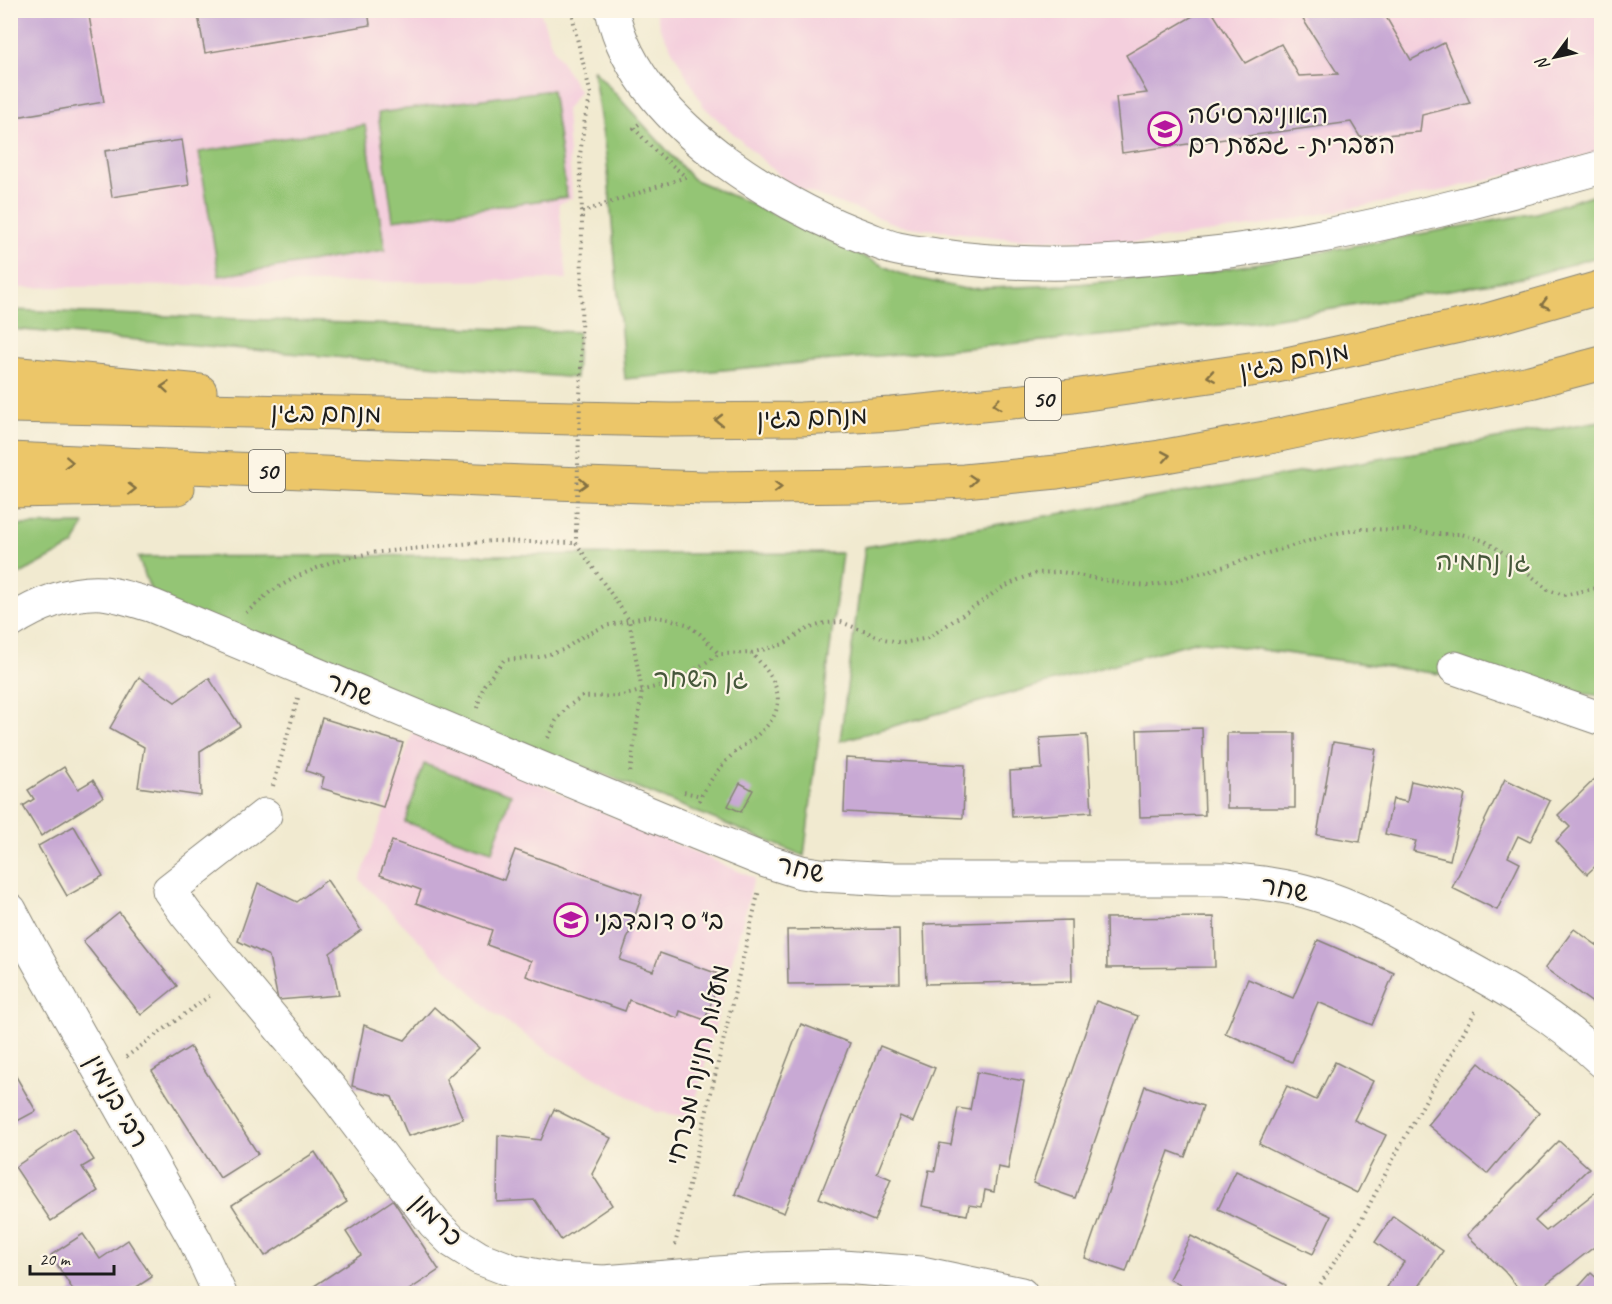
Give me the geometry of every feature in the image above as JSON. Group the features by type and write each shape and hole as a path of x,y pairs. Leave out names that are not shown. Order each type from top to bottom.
{"highway":[{"name":"מנחם בגין","path":"10,406 670,420 801,419 892,414 1072,396 1277,366 1487,320 1602,287"},
{"name":"50","path":"10,459 704,488 859,486 964,481 1057,472 1161,457 1265,438 1530,382 1602,363"},
{"path":"10,373 474,417"},
{"path":"10,491 524,482"}],"street":[{"path":"612,10 615,24 638,74 665,108 698,141 742,174 794,206 848,231 897,249 1013,263 1076,264 1154,259 1247,249 1379,225 1602,167"},
{"name":"שחר","path":"10,622 34,608 71,595 84,593 105,593 153,606 692,831 766,861 801,872 851,878 961,880 1226,879 1312,893 1373,917 1492,981 1521,998 1602,1061"},
{"path":"1455,668 1602,719"},
{"name":"כרמון","path":"265,815 169,890 186,914 330,1088 434,1223 452,1241 479,1258 513,1271 552,1279 604,1282 769,1269 842,1267 921,1273 1021,1293"},
{"name":"רבי בנימין","path":"10,910 196,1242 220,1293"}],"path":[{"path":"572,10 574,30 591,95 580,155 581,368 576,543 629,620 642,691 625,803"},
{"path":"582,212 686,177 653,149 634,128 665,108"},
{"path":"535,766 556,721 567,707 582,697 622,696 677,681 719,654 751,653 784,644 805,630 825,623 841,622 884,639 903,643 928,639 1000,589 1037,573 1061,572 1149,586 1172,582 1331,534 1361,529 1410,530 1435,534 1461,534 1485,541 1507,555 1548,590 1564,595 1602,587"},
{"path":"226,637 238,620 270,592 296,577 331,562 370,553 492,541 576,543"},
{"path":"468,737 484,685 504,660 539,657 563,650 582,637 605,626 649,616 669,618 686,624 700,634 719,654"},
{"path":"692,831 700,796 720,768 733,753 764,729 775,715 778,701 775,683 765,666 751,653"},
{"path":"265,815 306,670"},
{"name":"מעלות חנינה מזרחי","path":"668,1278 766,861"},
{"path":"102,1075 237,976"},
{"path":"1314,1293 1362,1219 1492,981"}],"shaded area":[{"path":"10,11 540,11 552,46 579,91 566,110 572,198 559,204 567,279 11,288"},
{"name":"האוניברסיטה העברית - גבעת רם","path":"655,11 1601,11 1601,152 1432,193 1264,225 1131,243 1005,238 901,226 790,185 704,107 660,28"},
{"name":"בי\"ס דובדבני","path":"414,729 754,878 691,1117 657,1112 552,1054 491,1011 360,880"}],"green space":[{"path":"593,69 693,179 903,275 965,289 1066,285 1203,273 1536,213 1601,192 1601,256 1522,278 1253,322 625,379 607,163"},
{"path":"552,90 567,197 393,220 378,113"},
{"path":"365,125 385,250 219,276 199,152"},
{"path":"11,310 578,332 576,378 11,329"},
{"name":"גן נחמיה","path":"1601,421 1601,696 1197,641 840,741 865,547"},
{"path":"84,524 74,545 11,579 11,525"},
{"name":"גן השחר","path":"842,553 804,856 604,774 164,625 138,557"},
{"path":"424,764 511,794 492,851 405,822"}],"building":[{"path":"10,10 88,10 104,102 10,118"},
{"path":"197,10 368,10 370,25 205,53"},
{"path":"1203,10 1211,10 1245,63 1281,44 1299,76 1338,74 1297,10 1382,10 1411,60 1444,43 1470,103 1422,115 1420,132 1360,137 1351,122 1122,153 1116,97 1147,93 1126,55"},
{"path":"182,140 189,185 112,197 105,151"},
{"path":"139,677 175,702 209,678 240,726 200,751 201,796 138,787 144,747 110,728"},
{"path":"322,718 403,743 383,807 321,788 324,777 306,771"},
{"path":"1202,728 1205,815 1140,817 1137,730"},
{"path":"1227,733 1295,733 1295,808 1227,808"},
{"path":"1087,735 1092,812 1012,817 1010,771 1042,769 1040,738"},
{"path":"1333,742 1376,749 1360,842 1317,835"},
{"path":"846,758 965,765 963,818 844,812"},
{"path":"64,767 78,789 93,780 103,797 41,836 23,806 34,799 28,790"},
{"path":"1600,774 1602,776 1602,860 1587,874 1556,841 1570,827 1558,815"},
{"path":"1505,779 1550,801 1530,842 1518,836 1508,857 1520,863 1497,910 1452,888"},
{"path":"1411,781 1465,794 1450,860 1413,851 1416,841 1385,834 1393,799 1407,802"},
{"path":"740,783 753,790 741,812 728,806"},
{"path":"74,826 103,876 67,896 38,846"},
{"path":"392,841 504,880 515,850 642,895 620,960 653,971 660,953 721,975 705,1020 680,1011 678,1018 629,1000 625,1011 526,976 531,961 487,945 492,930 416,903 421,890 380,875"},
{"path":"327,880 361,930 330,953 339,995 278,1000 269,956 238,941 258,883 297,902"},
{"path":"119,912 177,986 141,1015 83,941"},
{"path":"1214,917 1215,967 1107,968 1106,918"},
{"path":"1071,920 1072,981 926,984 924,924"},
{"path":"899,929 900,983 788,984 787,930"},
{"path":"1574,929 1602,949 1602,994 1594,1004 1545,968"},
{"path":"1318,940 1394,973 1372,1025 1318,1002 1292,1062 1225,1033 1248,979 1293,998"},
{"path":"1096,1001 1138,1016 1075,1198 1033,1183"},
{"path":"434,1007 479,1048 446,1079 463,1119 408,1136 392,1097 352,1086 364,1025 405,1040"},
{"path":"801,1024 850,1043 784,1213 735,1194"},
{"path":"880,1046 935,1068 913,1122 900,1116 877,1173 891,1179 874,1221 819,1198"},
{"path":"190,1047 258,1154 220,1178 152,1071"},
{"path":"1335,1062 1373,1081 1354,1120 1386,1135 1357,1193 1259,1144 1287,1086 1316,1100"},
{"path":"1479,1063 1539,1113 1487,1174 1428,1125"},
{"path":"10,1066 36,1111 10,1125"},
{"path":"977,1072 1024,1081 1008,1169 998,1167 994,1192 985,1190 982,1207 969,1205 967,1215 922,1206 929,1170 935,1171 940,1143 951,1145 958,1108 970,1110"},
{"path":"1145,1086 1203,1106 1185,1157 1169,1151 1126,1272 1085,1258"},
{"path":"554,1109 611,1138 592,1174 612,1205 561,1240 535,1200 497,1202 498,1135 541,1140"},
{"path":"73,1128 94,1160 82,1167 98,1191 51,1221 15,1167"},
{"path":"1559,1141 1589,1168 1535,1221 1546,1231 1602,1187 1602,1241 1533,1294 1523,1294 1505,1272 1467,1235"},
{"path":"315,1152 347,1202 265,1256 232,1205"},
{"path":"1236,1171 1331,1216 1313,1254 1218,1209"},
{"path":"393,1200 439,1270 403,1294 390,1294 388,1291 384,1294 302,1294 361,1255 346,1232"},
{"path":"1393,1216 1443,1251 1414,1294 1397,1294 1387,1287 1404,1262 1375,1242"},
{"path":"83,1234 100,1259 128,1240 152,1277 126,1294 69,1294 73,1290 51,1255"},
{"path":"1191,1236 1286,1285 1282,1294 1180,1294 1184,1287 1169,1279"},
{"path":"1591,1273 1602,1283 1602,1294 1572,1294"}],"place":[{"name":"האוניברסיטה העברית - גבעת רם","path":"1165,129"},
{"name":"בי\"ס דובדבני","path":"571,920"}]}
